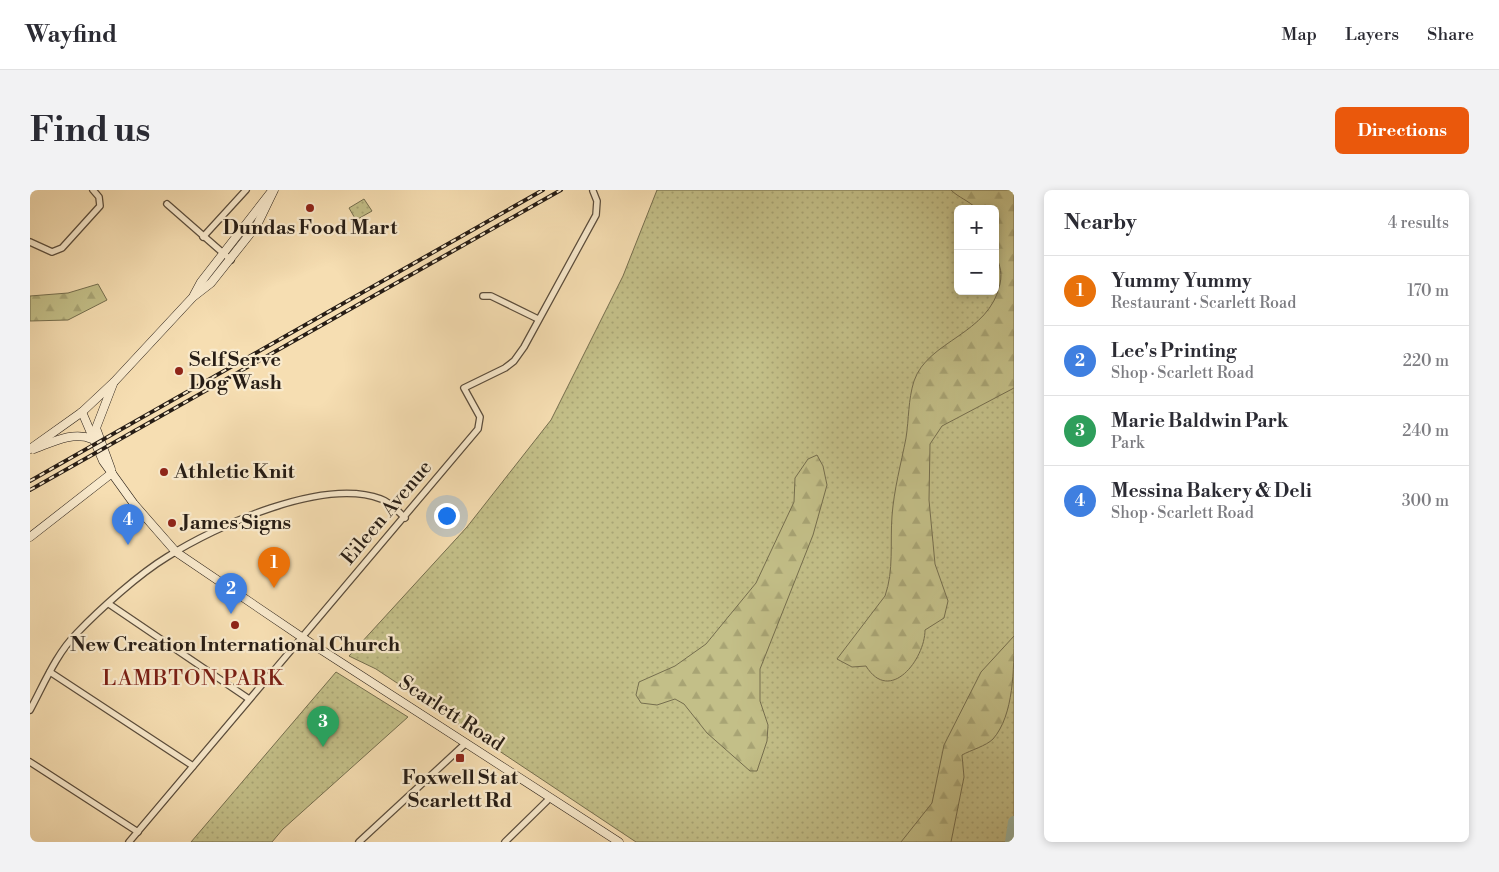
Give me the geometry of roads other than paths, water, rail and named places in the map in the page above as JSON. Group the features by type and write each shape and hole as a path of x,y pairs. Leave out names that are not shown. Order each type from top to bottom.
{"main road":[{"path":"194,297 201,282 273,190"},
{"path":"31,446 82,412 114,382 194,297 211,283 257,225 273,190"},
{"name":"Scarlett Road","path":"112,473 109,459 97,437 96,428 114,382"},
{"name":"Scarlett Road","path":"82,412 92,439 112,473 134,504 176,552 303,638 619,842"},
{"path":"31,446 69,437 83,436 92,439"},
{"path":"30,537 112,473"}],"street":[{"path":"30,242 52,252 62,248 100,206 99,197 93,190"},
{"path":"204,237 246,190"},
{"name":"Eileen Avenue","path":"129,842 303,638 481,424 480,417 464,388 506,368 514,361 524,347 596,215 598,201 593,192"},
{"path":"167,204 231,260"},
{"path":"483,296 491,296 538,319"},
{"path":"30,710 50,672 76,634 109,604 176,552 243,517 281,505 348,493 382,499 404,518"},
{"path":"109,604 250,699"},
{"path":"50,672 193,766"},
{"path":"359,842 466,743"},
{"path":"30,762 138,832"},
{"path":"505,842 550,798"}],"waterway":[{"path":"1011,842 1014,822"}],"railway":[{"path":"30,481 543,190"},
{"path":"30,490 561,190"}],"place":[{"name":"Dundas Food Mart","path":"310,208"},
{"name":"Self Serve Dog Wash","path":"179,371"},
{"name":"Athletic Knit","path":"164,472"},
{"name":"James Signs","path":"172,523"},
{"name":"Messina Bakery & Deli","path":"128,545"},
{"name":"Yummy Yummy","path":"274,588"},
{"name":"Lee's Printing","path":"231,614"},
{"name":"New Creation International Church","path":"235,625"},
{"name":"Marie Baldwin Park","path":"323,747"},
{"name":"Foxwell St at Scarlett Rd","path":"460,758"}],"district":[{"name":"LAMBTON PARK","path":"193,679"}]}
